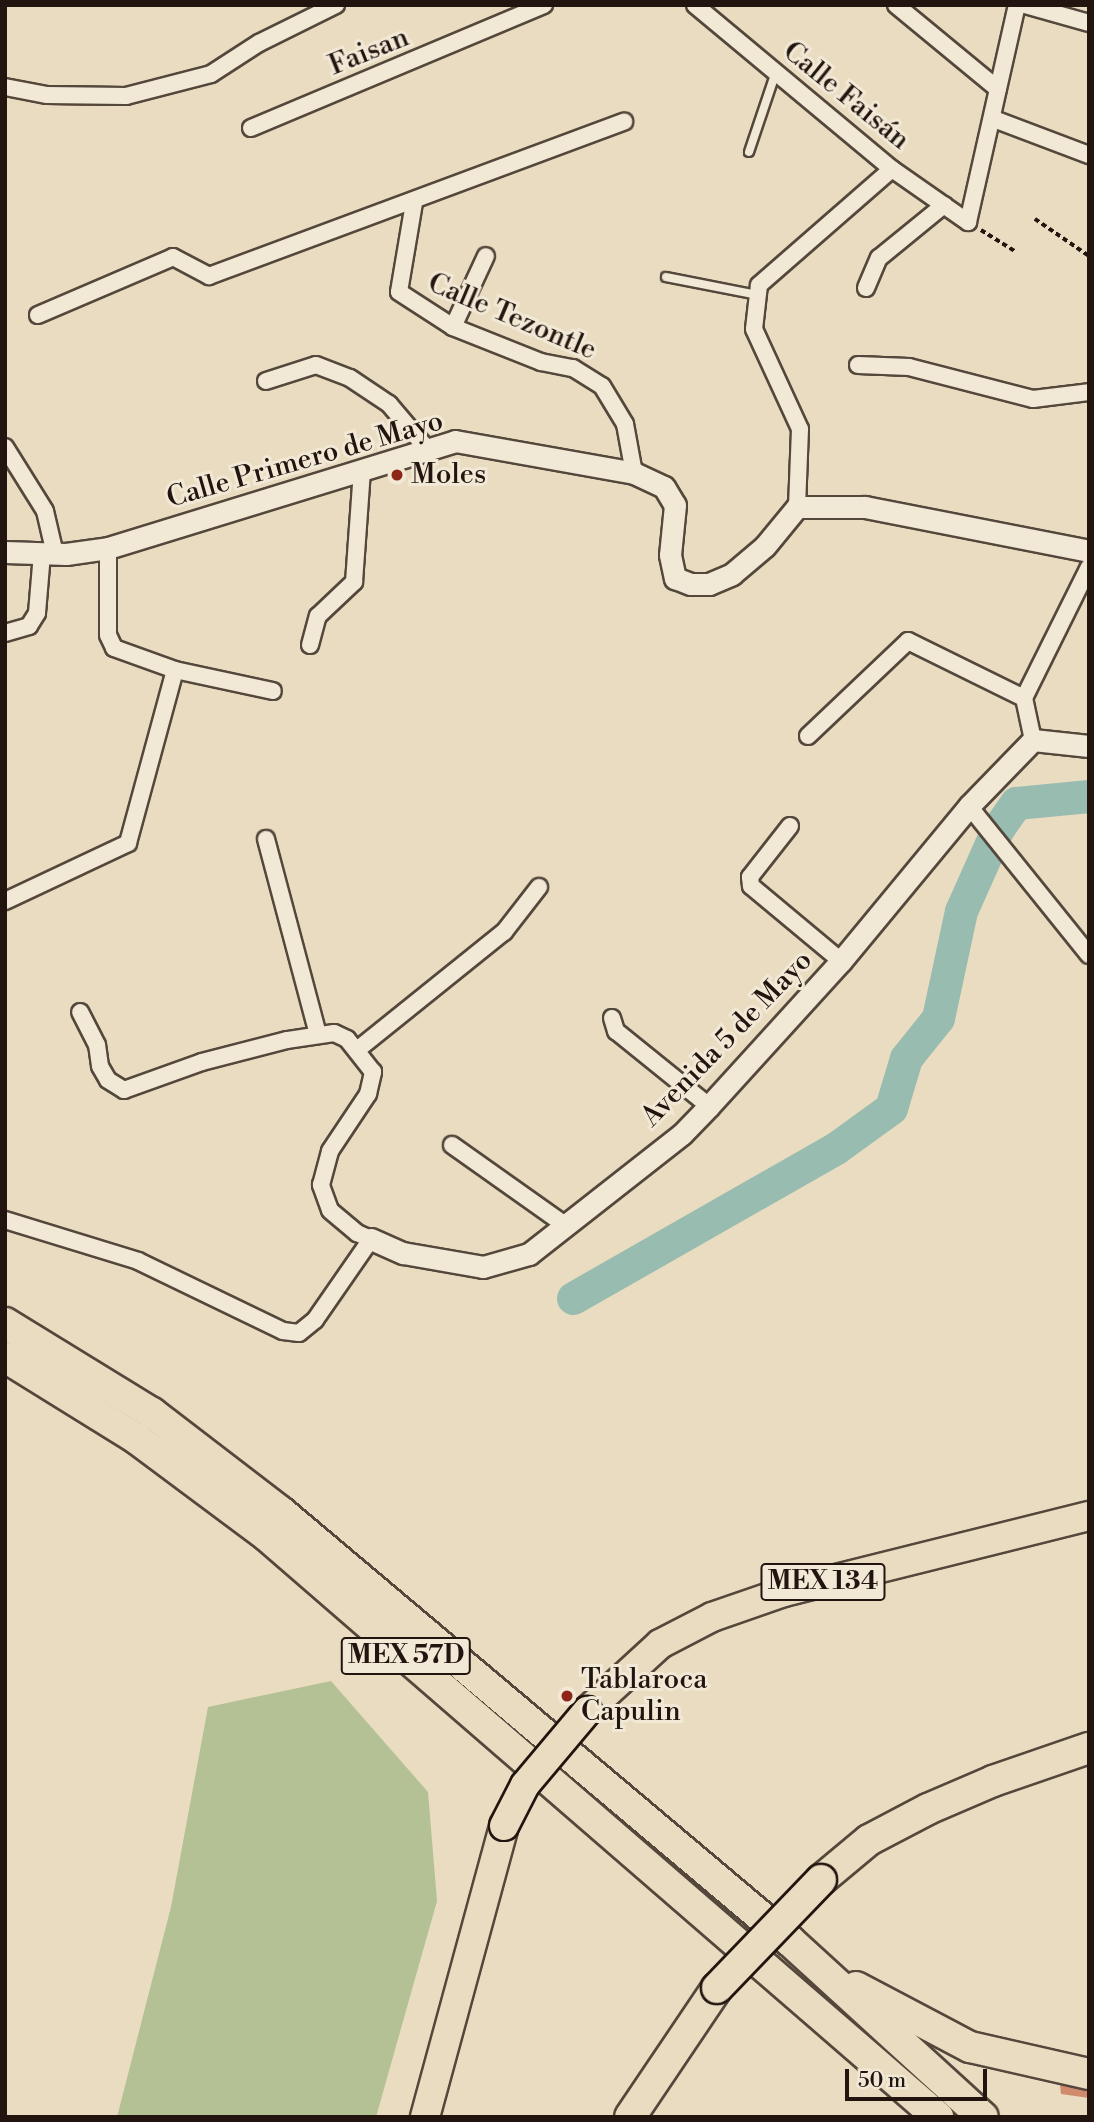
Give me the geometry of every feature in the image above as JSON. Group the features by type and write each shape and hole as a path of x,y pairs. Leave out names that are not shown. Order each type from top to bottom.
{"highway":[{"name":"MEX 57D","path":"5,1323 152,1413 281,1512 790,1941"},
{"name":"MEX 57D","path":"5,1357 137,1439 267,1536 787,1982"},
{"name":"MEX 134","path":"425,2117 503,1826 525,1785 587,1711 660,1644 712,1617 784,1592 1089,1516"},
{"path":"630,2117 717,1988 821,1880 869,1840 928,1809 993,1780 1089,1748"},
{"path":"790,1941 866,1993 970,2047 1089,2074"},
{"path":"790,1941 983,2117"},
{"path":"787,1982 913,2117"},
{"path":"787,1982 938,2117"}],"street":[{"path":"5,88 47,95 138,93 211,74 259,43 336,5"},
{"name":"Faisan","path":"251,128 544,5"},
{"name":"Calle Faisán","path":"695,5 892,169 968,222"},
{"path":"897,5 998,89"},
{"path":"968,222 1017,5"},
{"path":"1025,5 1089,23"},
{"path":"993,119 1089,155"},
{"path":"38,315 173,257 209,276 414,203 624,122"},
{"path":"892,169 759,285 754,329 800,429 797,507 865,507 1089,551"},
{"name":"Calle Tezontle","path":"414,203 399,292 453,327 541,362 573,368 602,386 625,424 635,473"},
{"path":"866,288 878,258 944,205"},
{"path":"453,327 486,256"},
{"path":"266,381 316,365 350,378 389,404 428,450"},
{"path":"858,365 909,367 1032,399 1089,391"},
{"name":"Calle Primero de Mayo","path":"5,552 49,554 108,548 455,441 635,473 664,487 675,505 670,555 675,578 691,584 709,584 732,574 765,546 797,507"},
{"path":"5,447 45,511 49,554 37,613 29,626 5,632"},
{"path":"310,645 318,616 354,582 362,471"},
{"path":"108,548 109,643 175,670 273,691"},
{"path":"1089,567 1024,698 1033,740 1089,746"},
{"path":"808,736 908,641 1024,698"},
{"path":"5,901 128,843 175,670"},
{"name":"Avenida 5 de Mayo","path":"357,1050 373,1072 368,1094 330,1151 321,1185 330,1210 371,1239 403,1252 483,1267 529,1254 682,1133 709,1107 841,961 969,807 1033,740"},
{"path":"969,807 1086,947"},
{"path":"790,827 750,877 751,886 841,961"},
{"path":"266,839 318,1034"},
{"path":"80,1012 97,1045 100,1066 108,1080 124,1090 202,1062 318,1034 347,1039 357,1050 504,932 539,887"},
{"path":"612,1018 616,1031 709,1107"},
{"path":"452,1145 565,1225"},
{"path":"5,1220 138,1261 282,1331 299,1333 315,1320 371,1239"}],"lane":[{"path":"749,152 776,72"},
{"path":"667,277 758,295"}],"path":[{"path":"1035,219 1089,256"},
{"path":"968,222 1015,251"}],"green space":[{"path":"331,1681 428,1792 437,1901 376,2117 117,2117 171,1907 208,1707"}],"building":[{"path":"1060,2085 1089,2091 1089,2098 1061,2094"}],"waterway":[{"path":"573,1298 836,1148 891,1108 906,1058 938,1018 961,911 997,830 1016,803 1089,796"}],"place":[{"name":"Moles","path":"397,475"},
{"name":"Tablaroca Capulin","path":"567,1696"}]}
